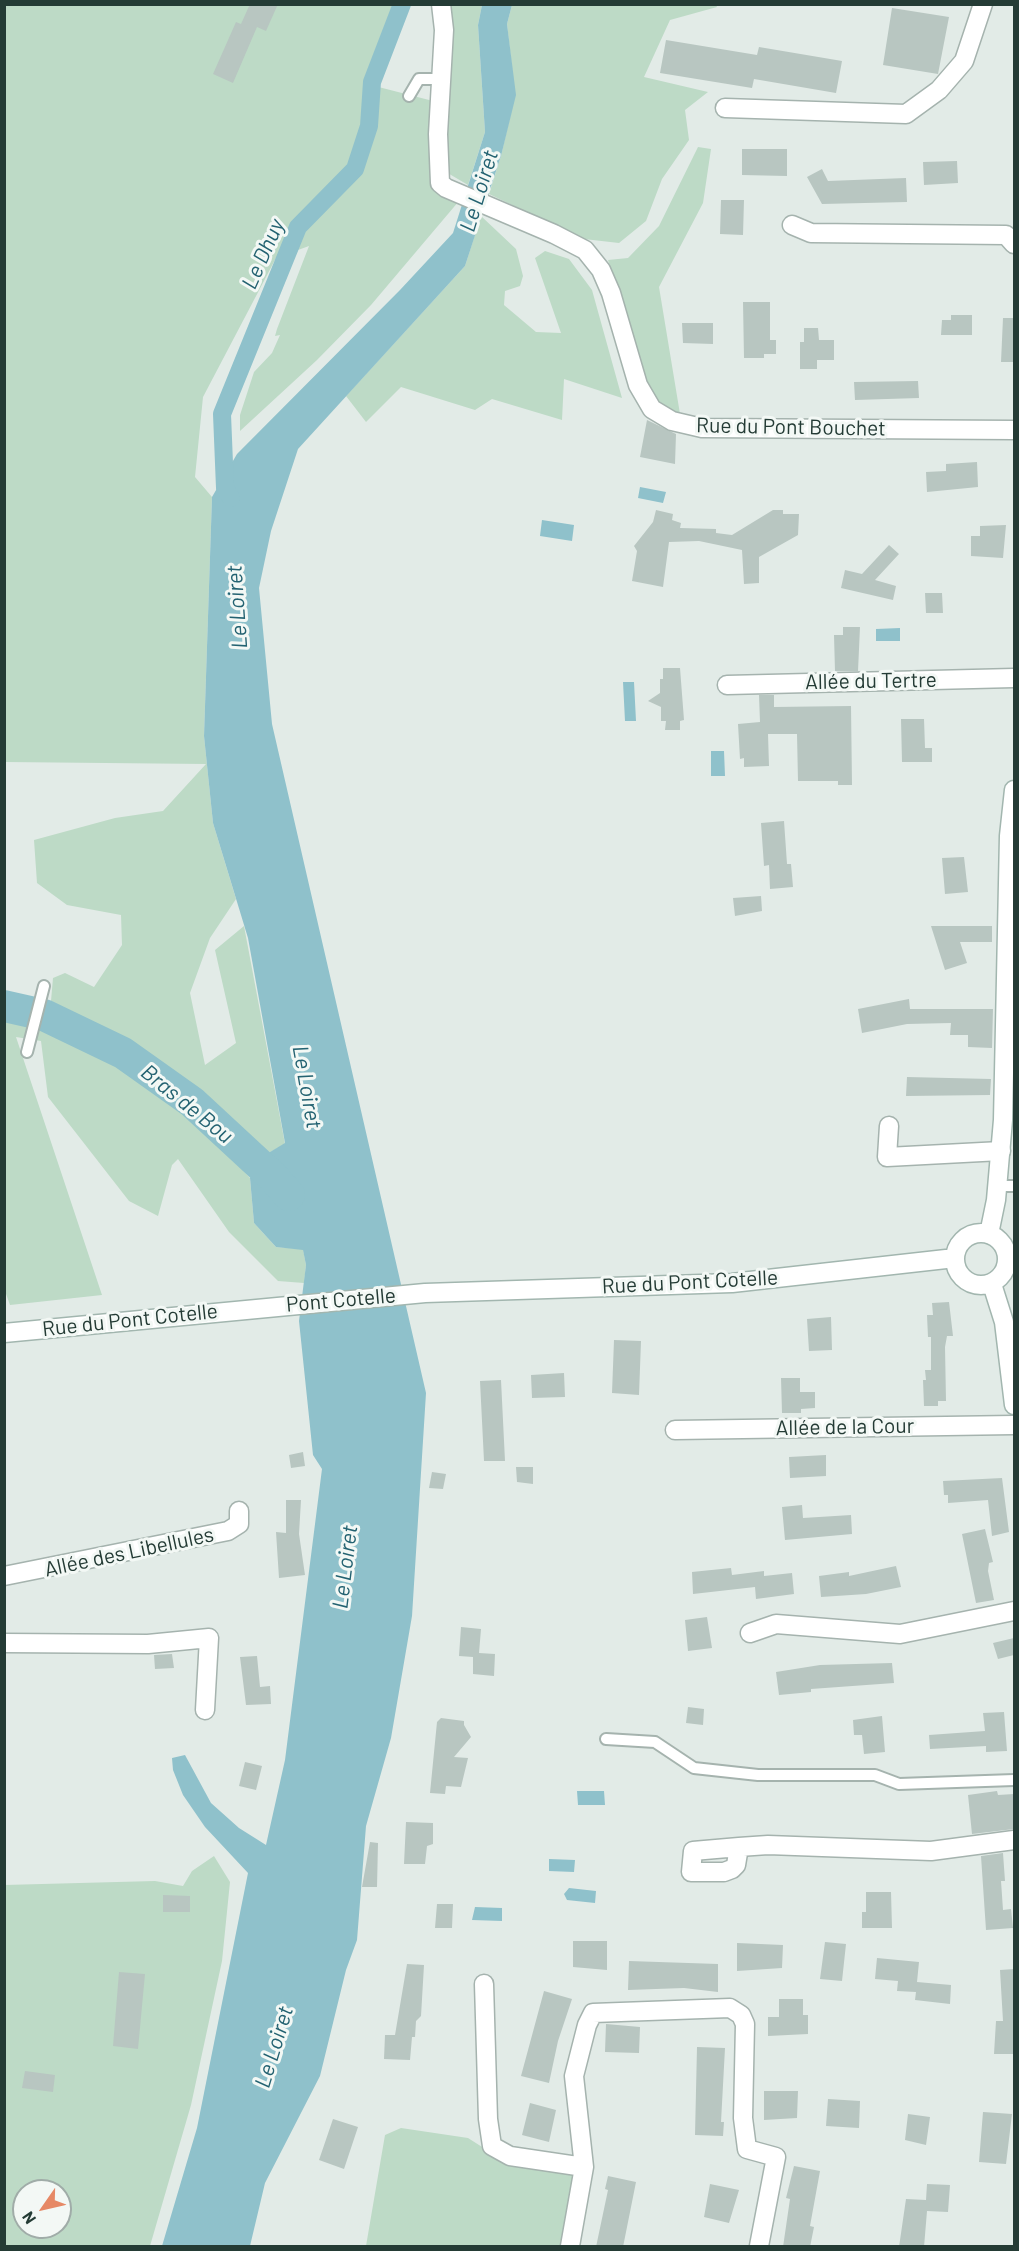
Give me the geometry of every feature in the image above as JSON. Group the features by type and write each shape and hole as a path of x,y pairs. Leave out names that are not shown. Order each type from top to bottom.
{"street":[{"name":"Rue du Pont Bouchet","path":"441,4 444,30 438,177 440,183 461,195 554,234 585,250 601,270 611,293 638,385 652,409 672,421 702,428 1014,430"},
{"path":"725,108 906,114 939,90 964,62 983,4"},
{"path":"792,225 811,233 1006,235 1014,243"},
{"name":"Allée du Tertre","path":"727,685 1014,678"},
{"path":"989,1234 1006,1186 1000,1152 1009,836 1014,790"},
{"path":"889,1126 887,1157 1000,1152"},
{"path":"973,1234 989,1234 1002,1243 1008,1258 1004,1274 992,1284 976,1285 967,1282 956,1268 955,1258 960,1243 973,1234"},
{"name":"Rue du Pont Cotelle","path":"425,1293 732,1283 955,1258"},
{"path":"992,1284 1004,1322 1014,1405"},
{"name":"Pont Cotelle","path":"256,1308 425,1293"},
{"name":"Rue du Pont Cotelle","path":"4,1333 256,1308"},
{"name":"Allée de la Cour","path":"675,1430 1014,1425"},
{"name":"Allée des Libellules","path":"4,1576 228,1531 239,1524 239,1511"},
{"path":"750,1633 776,1624 900,1634 1014,1611"},
{"path":"4,1643 148,1644 208,1638 205,1710"},
{"path":"739,1847 768,1845 931,1851 1014,1840"},
{"path":"484,1983 488,2119 492,2146 510,2156 584,2167"},
{"path":"570,2247 584,2167 574,2076 587,2025 593,2013 730,2008 741,2015 745,2024 743,2118 747,2150 776,2157 759,2247"}],"lane":[{"path":"409,96 419,79 441,79"},
{"path":"27,1052 44,986"},
{"path":"606,1739 655,1742 694,1768 747,1774 875,1774 899,1784 1014,1780"}],"green space":[{"path":"5,5 393,5 363,83 433,101 431,187 459,201 371,305 317,360 240,431 240,415 254,372 272,353 280,335 275,336 309,246 276,258 203,397 195,477 212,497 204,736 213,823 236,899 210,938 190,993 205,1065 236,1043 215,950 244,926 285,1144 265,1155 192,1087 51,1001 53,978 65,973 94,987 122,945 121,915 67,905 37,883 34,840 115,818 163,811 206,764 5,762"},
{"path":"448,5 482,5 478,25 485,132 468,185 446,172 452,36"},
{"path":"512,5 716,5 717,7 670,20 644,77 708,92 685,110 689,140 662,179 646,221 619,243 584,239 489,194 501,156 515,95 507,24"},
{"path":"698,147 711,149 703,203 659,287 680,414 661,405 652,397 608,260 628,258 659,226"},
{"path":"481,216 516,249 523,276 520,286 505,291 504,305 536,332 561,333 535,258 545,251 569,259 592,290 622,398 564,379 562,420 492,399 475,410 401,387 366,422 346,396 465,266"},
{"path":"5,1018 58,1037 135,1072 224,1149 250,1178 254,1223 276,1247 303,1249 306,1265 304,1283 278,1281 229,1232 178,1159 172,1165 158,1216 129,1201 48,1097 41,1041 16,1037 102,1295 10,1305 5,1291"},
{"path":"214,1856 230,1882 222,1961 191,2105 150,2246 5,2246 4,1885 155,1881 183,1886 192,1871"},
{"path":"401,2128 468,2138 501,2159 573,2173 560,2246 366,2246 385,2135"}],"water":[{"name":"Le Loiret","path":"482,5 512,5 507,24 516,95 501,156 465,266 298,449 271,531 259,588 272,724 426,1393 412,1616 391,1738 366,1826 357,1940 346,1970 320,2076 265,2183 250,2246 162,2246 197,2128 248,1873 205,1827 183,1795 173,1770 172,1758 185,1755 211,1803 239,1828 266,1845 285,1760 322,1469 313,1455 299,1321 306,1265 303,1250 276,1247 254,1223 250,1178 265,1155 285,1143 248,938 213,823 204,736 212,497 237,454 400,290 453,233 485,132 478,25"},
{"path":"640,487 666,492 663,503 638,498"},
{"path":"542,520 574,525 572,541 540,536"},
{"path":"900,628 900,641 876,641 876,629"},
{"path":"623,682 634,682 636,721 625,721"},
{"path":"711,751 724,751 725,776 711,776"},
{"path":"577,1791 604,1791 605,1805 578,1805"},
{"path":"549,1859 575,1860 574,1872 549,1871"},
{"path":"569,1888 596,1891 595,1903 567,1900 564,1894"},
{"path":"475,1907 502,1908 502,1921 472,1920"}],"building":[{"path":"250,4 278,4 266,31 257,27 233,83 213,74 236,22 241,24"},
{"path":"892,8 949,17 938,74 883,65"},
{"path":"666,40 757,55 759,47 842,61 836,93 754,79 752,88 660,73"},
{"path":"742,149 787,149 787,176 742,175"},
{"path":"957,161 958,183 924,185 923,162"},
{"path":"822,169 828,181 906,178 907,202 822,204 807,177"},
{"path":"721,200 744,200 743,235 720,234"},
{"path":"743,302 770,302 770,340 776,340 776,354 764,354 764,358 744,358"},
{"path":"951,315 972,315 972,335 941,335 942,320 951,320"},
{"path":"1003,318 1014,318 1014,362 1001,362"},
{"path":"682,323 713,323 713,344 683,343"},
{"path":"804,328 818,328 819,340 834,340 834,360 817,360 817,369 800,369 800,342 804,342"},
{"path":"918,381 919,398 855,400 854,382"},
{"path":"647,420 676,434 675,464 640,457"},
{"path":"977,462 978,487 927,492 926,472 946,471 946,464"},
{"path":"656,510 673,514 672,520 681,523 680,528 716,529 716,533 732,535 773,510 783,510 783,514 799,514 798,535 759,557 759,583 744,584 742,550 699,541 669,542 663,587 632,581 637,551 634,546 653,522"},
{"path":"1006,525 1003,558 971,556 971,536 980,536 980,526"},
{"path":"889,545 899,554 875,580 896,586 893,600 841,588 845,570 862,574"},
{"path":"925,593 942,593 943,613 926,613"},
{"path":"843,627 860,627 858,671 835,671 834,635 843,635"},
{"path":"663,668 680,668 684,720 680,721 680,730 665,730 666,721 661,721 661,707 648,701 660,693"},
{"path":"759,695 774,695 774,707 851,706 852,785 838,785 838,781 798,781 797,734 768,734 769,766 744,767 744,758 740,759 738,724 760,722"},
{"path":"901,719 924,719 925,748 932,748 932,762 902,762"},
{"path":"784,821 787,864 791,864 793,887 770,889 769,865 764,866 761,823"},
{"path":"964,857 968,892 945,894 942,858"},
{"path":"761,896 762,911 735,916 733,898"},
{"path":"931,926 992,926 992,942 960,942 967,963 945,970"},
{"path":"909,999 910,1009 993,1009 992,1048 968,1047 968,1035 950,1035 951,1023 907,1024 862,1033 858,1009"},
{"path":"907,1077 991,1079 990,1095 906,1096"},
{"path":"949,1302 953,1336 947,1336 945,1347 946,1401 938,1401 938,1406 924,1406 923,1380 926,1380 925,1370 931,1370 931,1337 928,1337 927,1315 933,1315 932,1303"},
{"path":"831,1317 832,1350 809,1351 807,1319"},
{"path":"614,1340 641,1341 639,1395 612,1393"},
{"path":"564,1373 565,1397 532,1398 531,1375"},
{"path":"781,1378 800,1378 800,1392 815,1392 815,1408 801,1409 801,1413 782,1413"},
{"path":"501,1380 505,1461 484,1461 480,1381"},
{"path":"303,1452 305,1466 291,1468 289,1455"},
{"path":"826,1455 826,1476 790,1478 789,1457"},
{"path":"516,1467 533,1467 533,1484 517,1482"},
{"path":"432,1472 446,1474 443,1489 429,1488"},
{"path":"1002,1478 1009,1532 992,1536 988,1500 948,1503 948,1495 944,1495 943,1481"},
{"path":"286,1500 301,1500 299,1534 305,1575 279,1578 276,1532 286,1533"},
{"path":"802,1505 803,1518 851,1515 852,1534 785,1540 782,1507"},
{"path":"985,1529 993,1562 989,1563 988,1571 994,1600 976,1603 962,1534"},
{"path":"896,1566 901,1587 866,1594 821,1597 819,1576 849,1572 849,1576"},
{"path":"731,1568 732,1575 764,1571 764,1576 792,1573 794,1594 756,1599 755,1587 693,1594 692,1572"},
{"path":"707,1617 712,1648 688,1651 685,1620"},
{"path":"461,1627 481,1629 479,1653 495,1654 494,1676 473,1674 473,1657 459,1656"},
{"path":"1014,1638 1014,1655 998,1659 993,1643"},
{"path":"172,1654 174,1668 155,1669 154,1655"},
{"path":"257,1656 260,1687 270,1686 271,1704 246,1705 240,1657"},
{"path":"892,1663 894,1683 811,1689 811,1692 779,1695 776,1672 820,1665"},
{"path":"688,1707 704,1709 703,1725 686,1723"},
{"path":"1004,1712 1007,1751 986,1752 986,1746 930,1749 929,1735 985,1731 983,1713"},
{"path":"882,1716 885,1752 864,1754 862,1735 854,1735 853,1720"},
{"path":"441,1718 464,1721 471,1737 454,1757 468,1758 461,1787 446,1786 445,1794 430,1793 437,1722"},
{"path":"245,1762 262,1766 256,1790 239,1786"},
{"path":"997,1791 998,1795 1014,1794 1014,1829 972,1834 968,1795"},
{"path":"406,1822 433,1823 433,1844 427,1846 425,1864 404,1864"},
{"path":"370,1842 378,1843 377,1887 362,1887"},
{"path":"1003,1853 1005,1881 1001,1881 1003,1910 1011,1909 1013,1928 986,1930 981,1856"},
{"path":"866,1892 891,1892 892,1928 862,1928 862,1912 866,1912"},
{"path":"163,1895 190,1896 190,1912 163,1912"},
{"path":"437,1904 453,1904 452,1928 435,1928"},
{"path":"573,1941 607,1941 607,1970 573,1967"},
{"path":"825,1942 846,1944 842,1981 820,1979"},
{"path":"737,1943 783,1945 782,1968 737,1971"},
{"path":"877,1958 919,1962 917,1982 951,1985 950,2004 915,2000 916,1992 897,1991 898,1981 875,1979"},
{"path":"629,1961 718,1964 718,1992 684,1988 628,1990"},
{"path":"407,1964 424,1965 421,2016 416,2021 415,2037 412,2037 410,2060 384,2059 385,2035 395,2035"},
{"path":"1014,1969 1014,2054 994,2054 996,2021 1003,2021 1000,1970"},
{"path":"119,1972 145,1974 138,2049 113,2046"},
{"path":"544,1991 572,1999 558,2041 549,2083 521,2076"},
{"path":"779,1999 803,1999 803,2015 808,2015 808,2034 768,2036 768,2017 779,2017"},
{"path":"606,2024 640,2027 639,2053 605,2052"},
{"path":"697,2047 725,2048 721,2122 724,2122 723,2136 695,2135"},
{"path":"25,2071 55,2075 53,2092 22,2088"},
{"path":"764,2091 798,2091 797,2118 764,2120"},
{"path":"828,2099 860,2101 859,2128 826,2126"},
{"path":"530,2103 556,2110 549,2142 522,2135"},
{"path":"983,2112 1012,2114 1006,2164 979,2162"},
{"path":"908,2114 930,2117 926,2145 905,2140"},
{"path":"333,2119 358,2127 344,2169 319,2160"},
{"path":"794,2166 820,2171 810,2226 814,2227 810,2247 783,2247 790,2199 786,2198"},
{"path":"608,2176 636,2182 623,2247 596,2247 608,2190 605,2189"},
{"path":"710,2184 739,2190 729,2223 704,2217"},
{"path":"927,2184 950,2185 948,2212 927,2211 924,2247 899,2247 906,2199 926,2200"}],"waterway":[{"name":"Le Dhuy","path":"231,498 225,488 222,414 298,227 355,169 369,126 372,82 402,4"},
{"name":"Bras de Bou","path":"4,1006 44,1015 123,1053 192,1102 273,1177 289,1195"}]}
